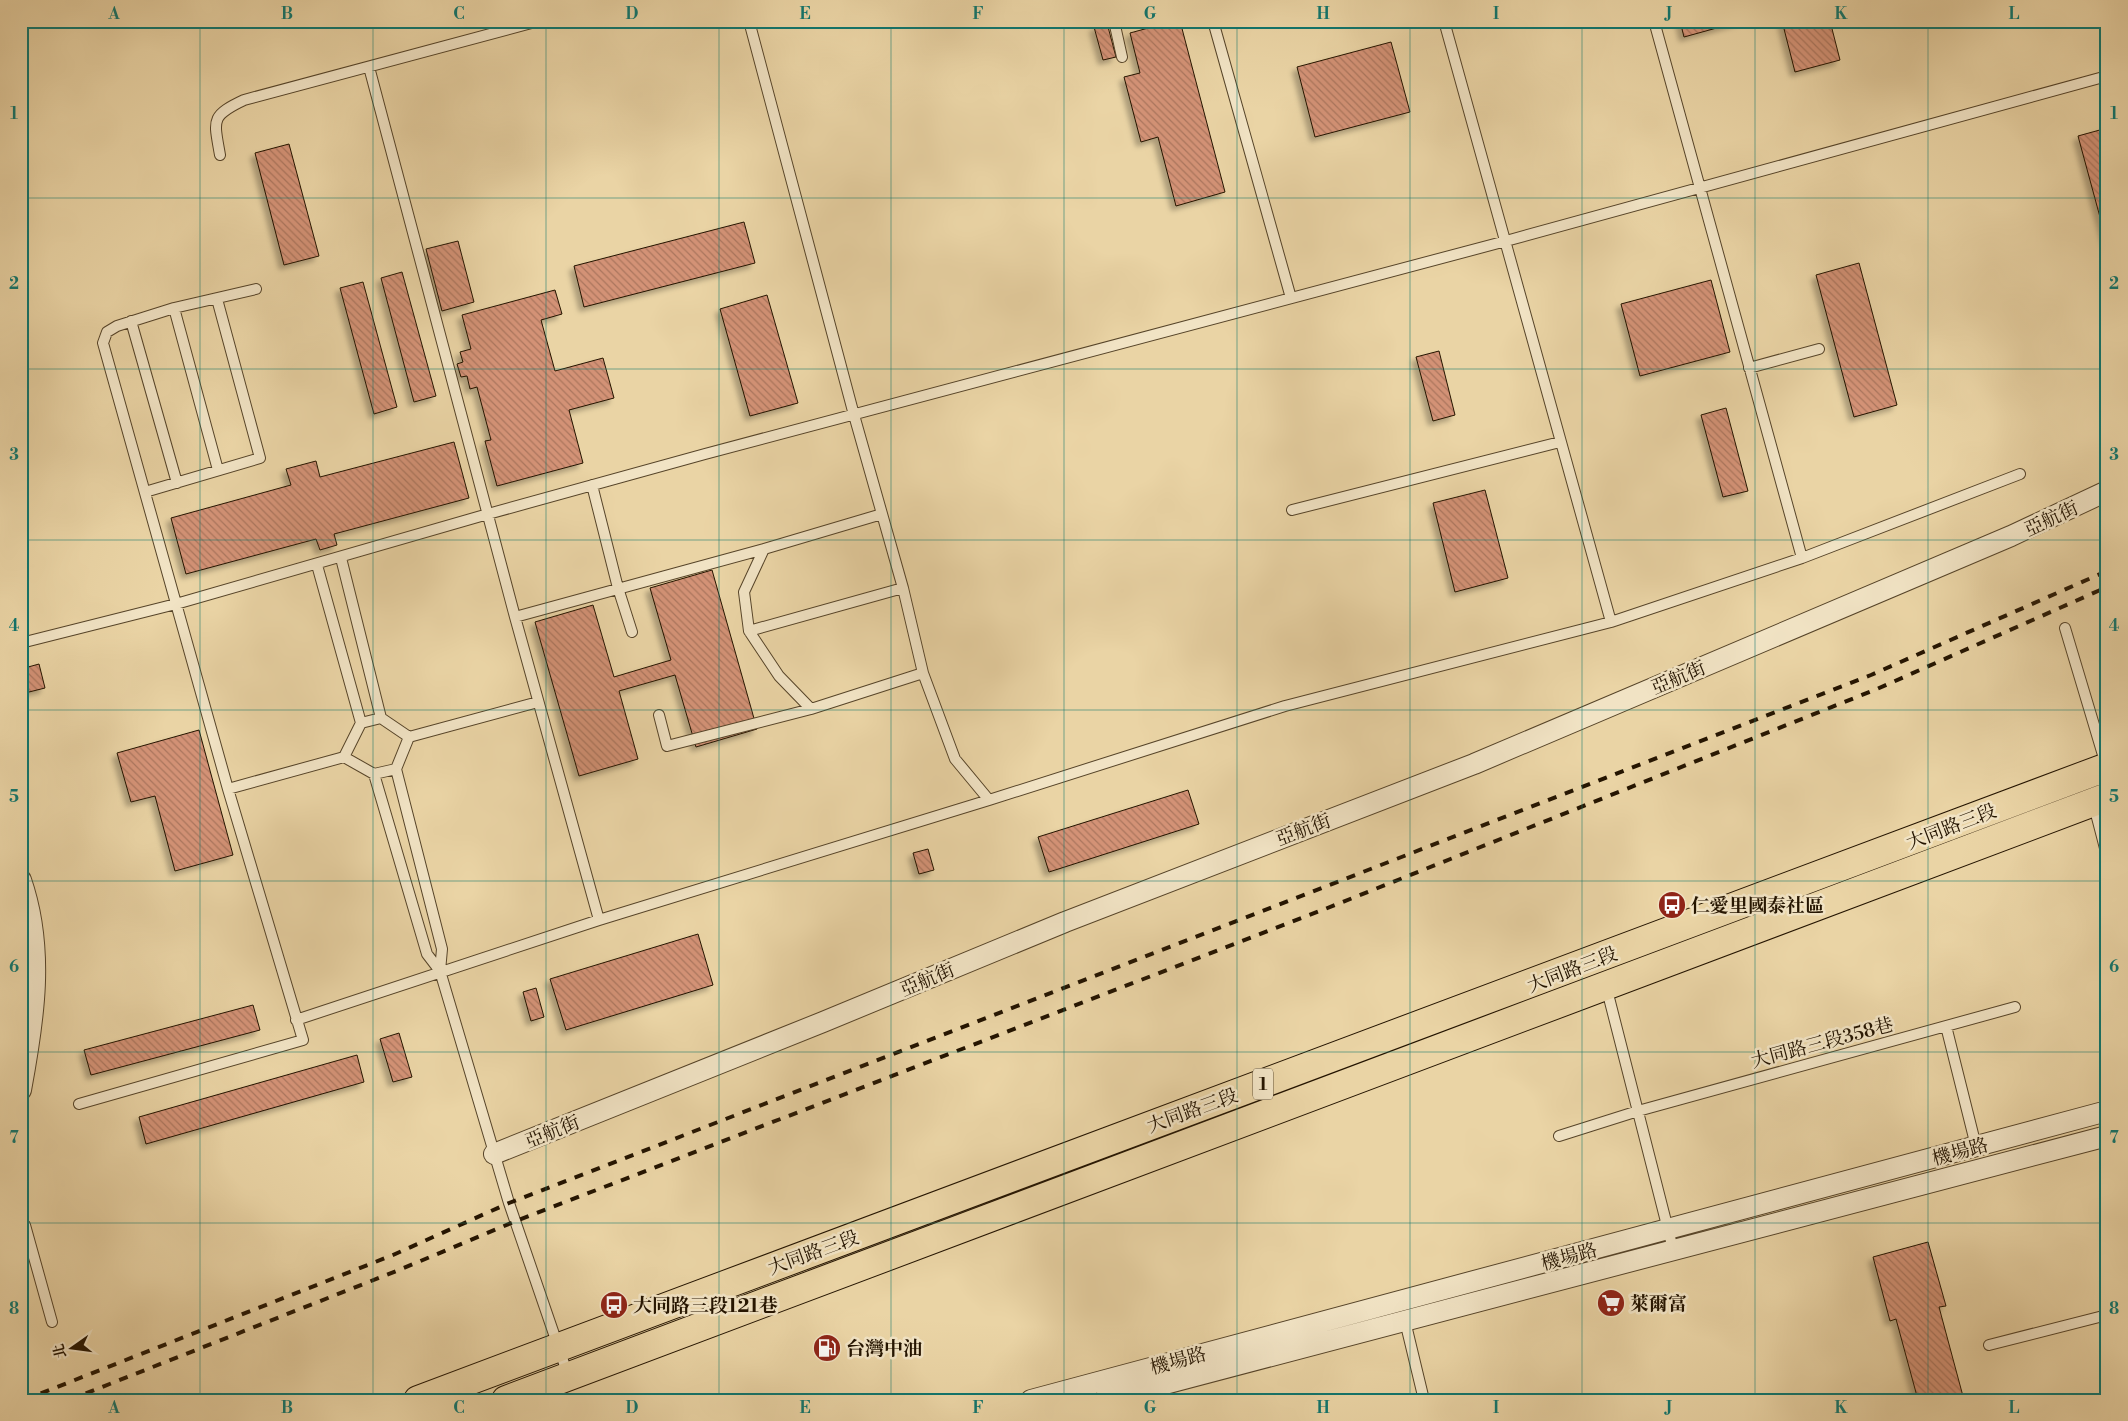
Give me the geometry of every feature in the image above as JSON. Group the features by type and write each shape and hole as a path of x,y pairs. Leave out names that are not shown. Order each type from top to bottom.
{"main road":[{"name":"大同路三段","path":"506,1400 1603,972 2097,784"},
{"name":"大同路三段","path":"418,1400 559,1347 1603,972"}],"street":[{"name":"亞航街","path":"494,1154 1065,922 1474,764 2011,536 2107,491"},
{"path":"21,880 34,937 36,980 33,1023 21,1090"},
{"name":"機場路","path":"1031,1400 2107,1111"},
{"name":"機場路","path":"1104,1400 2107,1136"}],"lane":[{"path":"220,155 215,124 224,109 244,100 538,21"},
{"path":"749,21 854,416 903,588 923,673 955,759 989,800"},
{"path":"1114,21 1122,57"},
{"path":"1213,21 1291,298"},
{"path":"1444,21 1611,622"},
{"path":"1654,21 1802,558"},
{"path":"369,67 515,617 598,920"},
{"path":"21,642 176,604 592,485 1700,188 2107,76"},
{"path":"79,1104 303,1040 228,788 103,343 107,332 116,326 174,308 256,289"},
{"path":"144,492 260,458 217,299"},
{"path":"174,308 218,470"},
{"path":"131,321 177,483"},
{"path":"1749,368 1820,349"},
{"path":"1292,510 1560,442"},
{"path":"296,1020 598,920 989,800 1285,706 1611,622 1802,558 2020,474"},
{"path":"592,485 618,588 632,632"},
{"path":"515,617 764,549 882,514"},
{"path":"764,549 744,592 749,631 779,676 811,709"},
{"path":"341,558 380,718 409,737 538,702"},
{"path":"317,564 361,723 344,757"},
{"path":"749,631 903,588"},
{"path":"2065,628 2097,784 2107,856"},
{"path":"659,715 668,746 811,709 923,673"},
{"path":"361,723 380,718"},
{"path":"409,737 396,769 442,949 440,971"},
{"path":"228,788 344,757 374,774 396,769"},
{"path":"374,774 427,954 440,971 509,1203 569,1376"},
{"path":"1603,972 1673,1249"},
{"name":"大同路三段358巷","path":"1559,1136 1638,1111 2015,1007"},
{"path":"1946,1026 1976,1146"},
{"path":"21,1223 25,1225 52,1322"},
{"path":"1989,1346 2107,1315"},
{"path":"1405,1321 1424,1400"}],"building":[{"path":"1180,21 1225,192 1176,206 1158,137 1141,142 1124,77 1140,73 1130,33"},
{"path":"1680,21 1742,21 1684,37"},
{"path":"1782,21 1830,21 1840,60 1795,72"},
{"path":"1107,23 1116,57 1103,60 1094,27"},
{"path":"1391,42 1410,112 1315,137 1297,67"},
{"path":"2107,128 2107,243 2078,136"},
{"path":"289,144 319,256 284,265 255,153"},
{"path":"744,222 755,263 584,307 574,266"},
{"path":"458,241 474,302 442,311 426,249"},
{"path":"1859,263 1897,405 1854,417 1816,275"},
{"path":"402,272 436,396 414,402 381,278"},
{"path":"1711,280 1730,352 1640,376 1621,304"},
{"path":"363,282 397,407 374,414 340,288"},
{"path":"555,290 562,314 541,320 555,371 603,358 614,398 569,410 583,463 497,486 485,441 491,440 477,387 470,389 467,376 461,377 457,364 463,362 460,352 471,349 462,315"},
{"path":"767,295 798,403 750,416 720,309"},
{"path":"1439,351 1455,415 1433,421 1416,357"},
{"path":"1726,408 1748,491 1723,497 1701,415"},
{"path":"454,442 469,498 334,534 337,545 320,550 316,539 186,574 171,518 291,485 286,469 316,461 320,477"},
{"path":"1485,490 1508,578 1455,592 1433,503"},
{"path":"712,570 757,729 696,747 675,675 619,691 638,759 579,776 535,622 593,605 614,677 671,660 650,588"},
{"path":"39,664 45,688 21,694 21,669"},
{"path":"199,730 233,855 175,871 155,796 131,802 117,753"},
{"path":"1188,790 1199,824 1049,872 1038,837"},
{"path":"928,849 934,870 919,874 913,853"},
{"path":"698,934 713,985 566,1030 550,979"},
{"path":"536,988 544,1017 531,1021 523,992"},
{"path":"253,1005 260,1030 91,1075 84,1050"},
{"path":"399,1033 412,1077 393,1082 380,1039"},
{"path":"357,1055 364,1082 146,1144 139,1117"},
{"path":"1928,1242 1946,1306 1939,1307 1964,1400 1918,1400 1896,1319 1890,1321 1873,1257"}],"railway":[{"path":"24,1400 393,1255 509,1203 1871,675 2107,571"},
{"path":"69,1400 399,1270 516,1221 1325,909 1877,689 2107,587"}],"place":[{"name":"仁愛里國泰社區","path":"1672,905"},
{"name":"萊爾富","path":"1611,1303"},
{"name":"大同路三段121巷","path":"614,1305"},
{"name":"台灣中油","path":"827,1348"}]}
